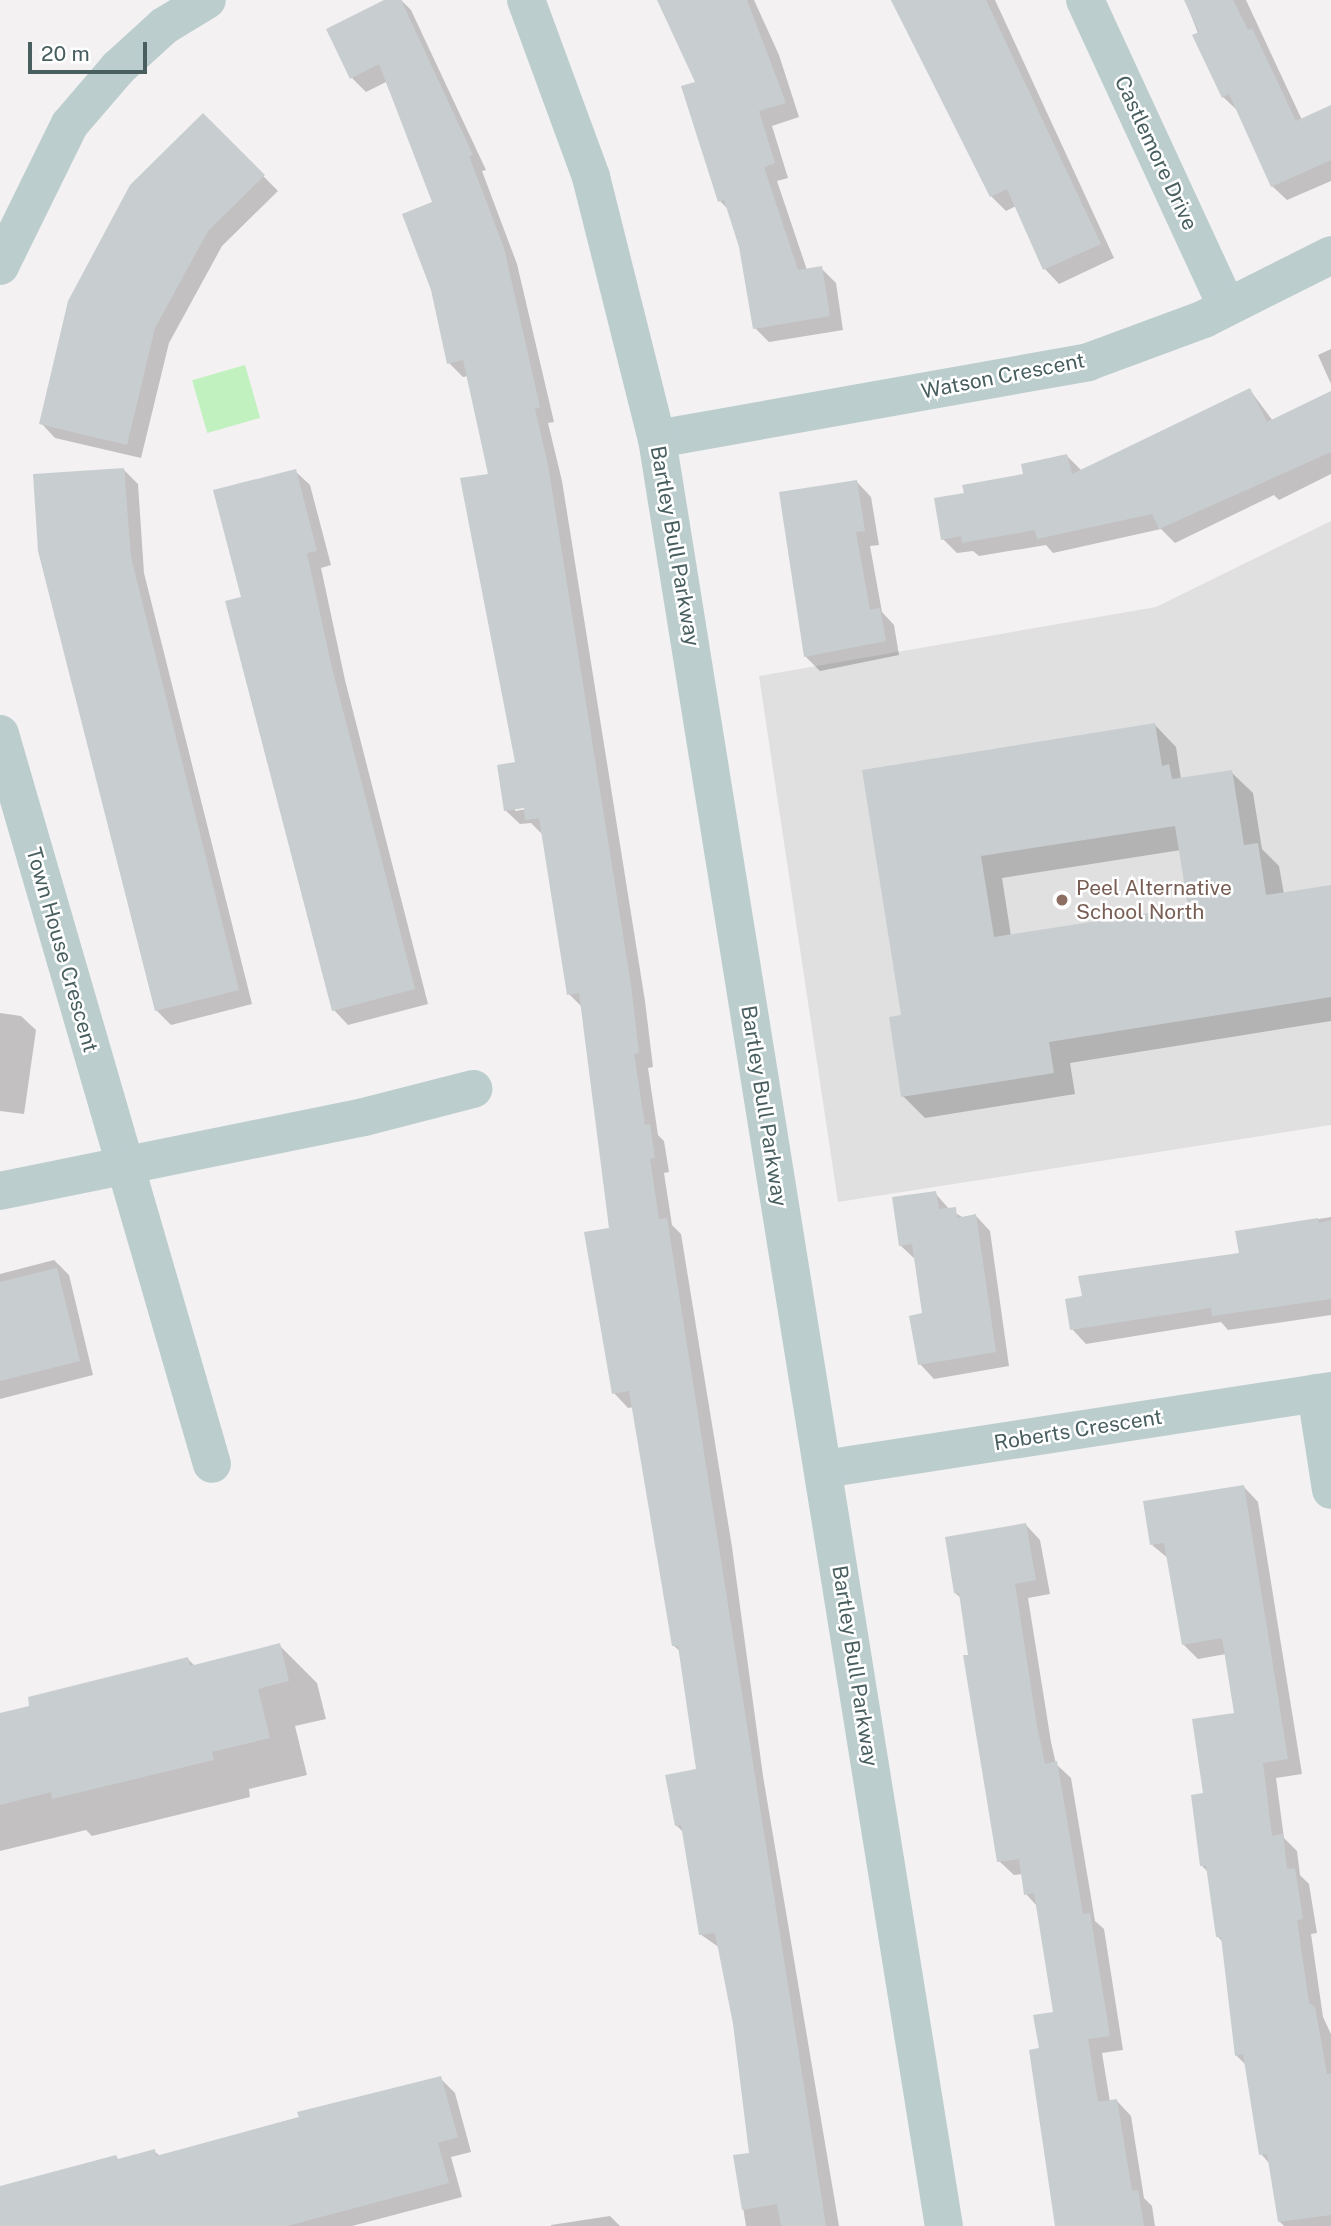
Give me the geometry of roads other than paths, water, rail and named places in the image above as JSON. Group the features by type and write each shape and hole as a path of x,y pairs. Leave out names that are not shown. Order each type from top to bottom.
{"street":[{"path":"0,266 70,124 118,68 164,26 207,0"},
{"name":"Bartley Bull Parkway","path":"526,0 591,177 657,439 944,2226"},
{"name":"Castlemore Drive","path":"1085,0 1226,305"},
{"name":"Watson Crescent","path":"657,439 1087,362 1204,319 1226,305 1331,255"},
{"name":"Town House Crescent","path":"0,734 212,1464"},
{"path":"0,1191 364,1117 473,1089"},
{"path":"1324,1392 1331,1490"},
{"name":"Roberts Crescent","path":"824,1469 1324,1392"}],"place":[{"name":"Peel Alternative School North","path":"1062,900"}]}
